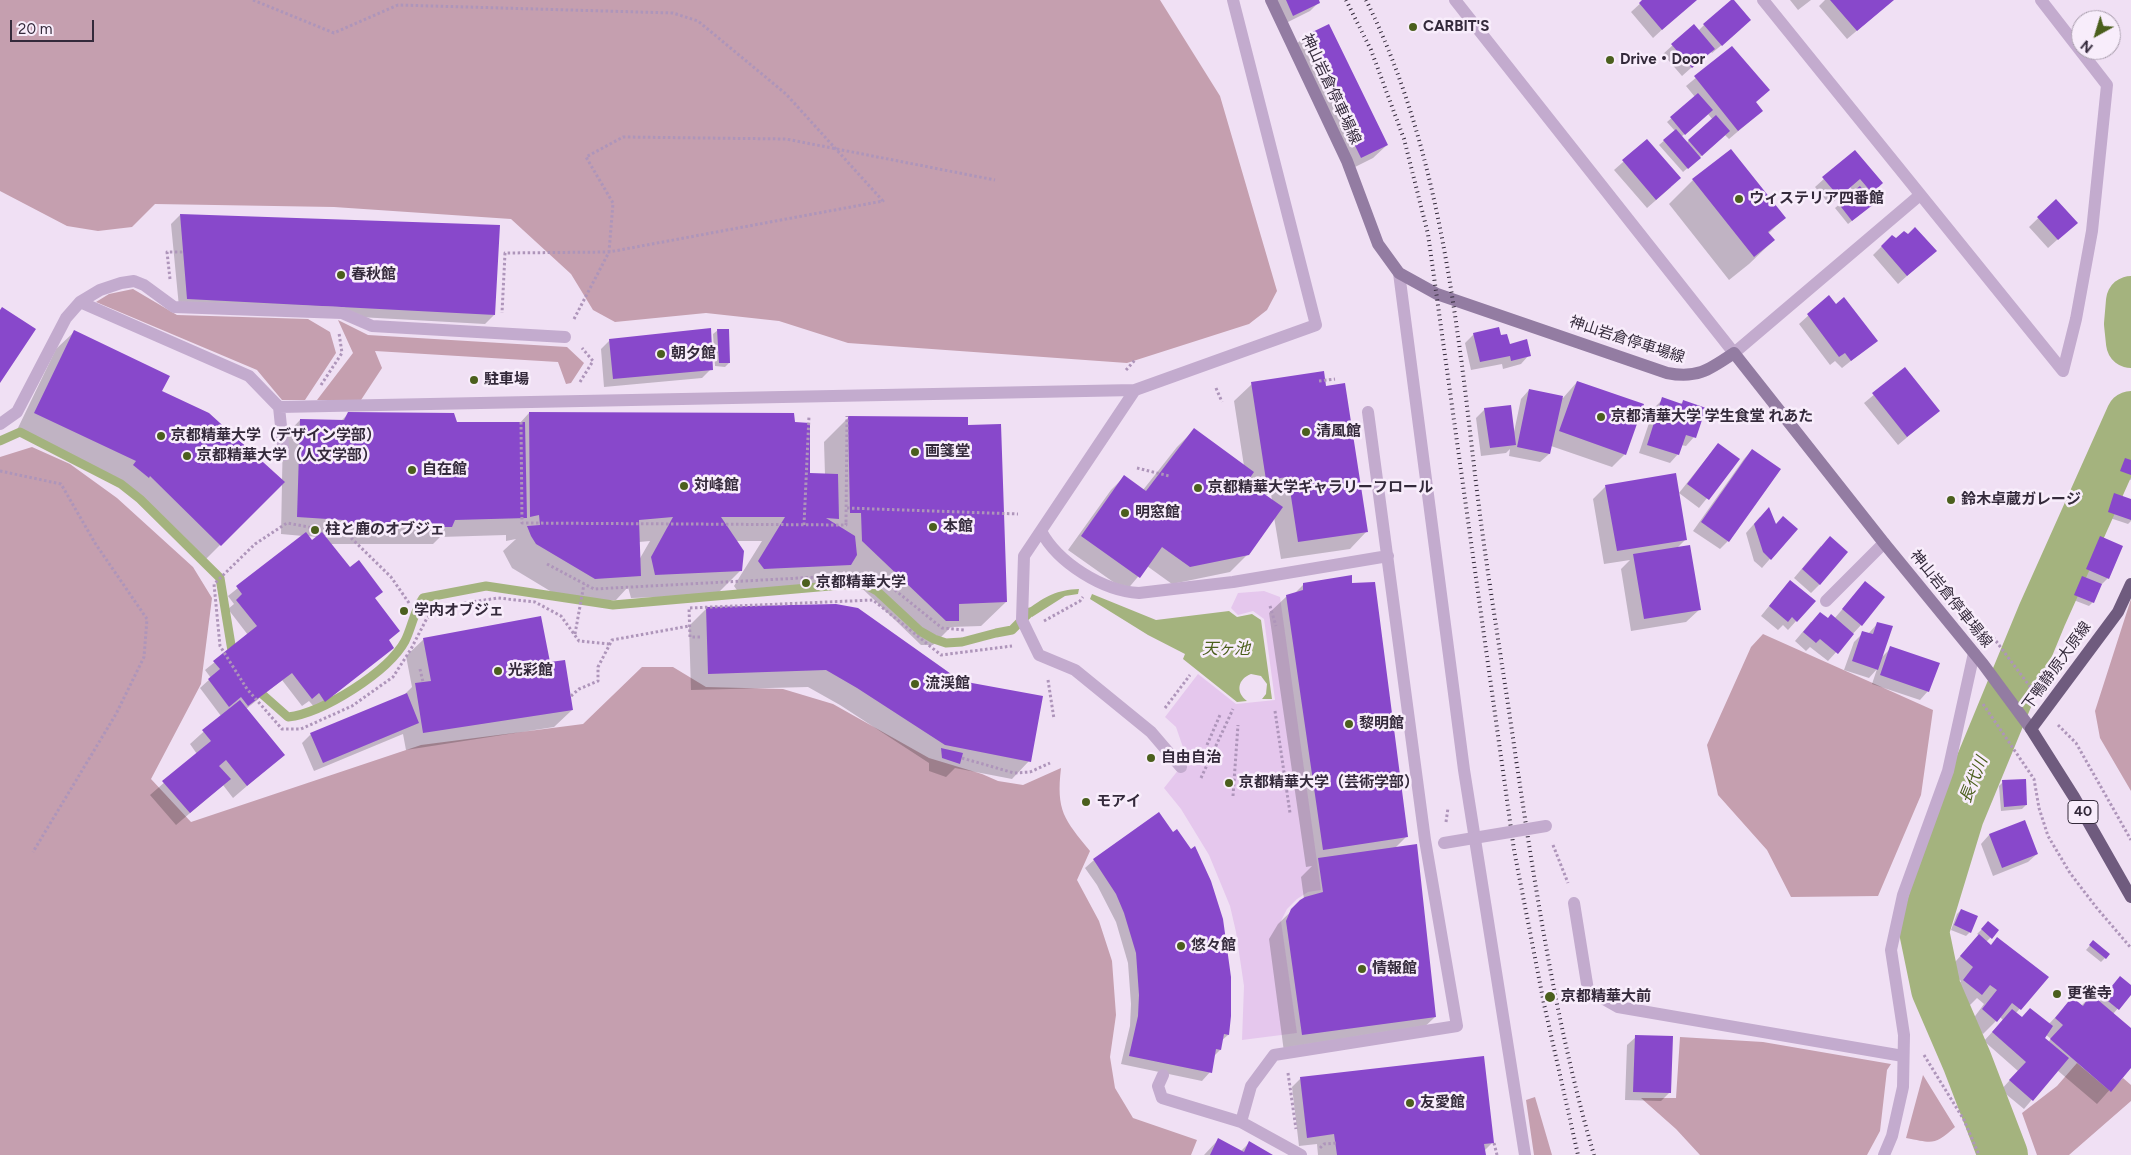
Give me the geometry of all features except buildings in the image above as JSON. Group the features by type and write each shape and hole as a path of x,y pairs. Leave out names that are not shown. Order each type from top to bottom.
{"main road":[{"name":"神山岩倉停車場線","path":"1271,0 1347,161 1378,244 1399,273 1437,294 1667,373 1684,377 1695,375 1711,369 1734,353 1884,543 1983,664 2031,729"},
{"name":"下鴨静原大原線","path":"2131,584 2118,612 2031,729 2074,797 2131,897"}],"street":[{"path":"279,407 1135,390 1316,325 1233,0"},
{"path":"1455,0 1734,353 1920,195"},
{"path":"1763,0 2063,371 2076,320 2092,230 2107,85 2041,0"},
{"path":"1399,273 1464,770 1524,1155"},
{"path":"0,424 17,412 66,318 80,302 100,290 134,281 174,306 342,313 372,326 565,338"},
{"path":"80,302 249,376 279,407 284,455"},
{"path":"1135,390 1024,556 1022,620 1039,654 1075,670 1151,732 1181,767"},
{"path":"1241,1122 1251,1086 1274,1055 1457,1026 1435,843 1388,556 1368,412"},
{"path":"1041,531 1057,553 1087,575 1106,586 1139,593 1233,582 1388,556"},
{"path":"1826,601 1884,543"},
{"path":"1884,1155 1892,1136 1903,1087 1904,1035 1891,950 1903,895 1948,771 1974,653"},
{"path":"1435,843 1546,826"},
{"path":"1572,897 1588,990 1618,1007 1904,1056"},
{"path":"1163,1075 1158,1086 1162,1098 1241,1122 1301,1155"}],"path":[{"path":"254,0 334,34 398,5 673,13 698,21 786,94 883,201 609,252 505,253 501,334"},
{"path":"577,385 593,361 581,346 565,338 609,252 613,203 586,157 623,137 786,140 995,180"},
{"path":"174,306 167,252 183,252"},
{"path":"312,312 338,329 342,353 317,391"},
{"path":"1319,381 1335,378"},
{"path":"1216,388 1222,402"},
{"path":"521,402 522,524 846,525 847,396"},
{"path":"804,525 809,397"},
{"path":"1137,468 1168,476"},
{"path":"0,471 61,484 95,543 147,619 144,657 116,714 33,852"},
{"path":"847,508 1018,514"},
{"path":"409,603 391,577 347,534 288,522 255,544 214,584 220,646 247,689 282,729 301,728 352,706 393,677 411,649 427,618 445,606 498,598 535,602 561,616 579,641 610,644"},
{"path":"547,564 594,589 875,574 942,628 965,630"},
{"path":"575,635 584,584"},
{"path":"830,604 831,598"},
{"path":"700,637 690,637 689,608 873,600 941,655 1017,646"},
{"path":"1043,621 1080,601"},
{"path":"1270,606 1276,626"},
{"path":"571,696 579,689 598,681 598,667 612,640 689,626"},
{"path":"1994,637 2033,690"},
{"path":"420,669 422,682"},
{"path":"1166,708 1190,675"},
{"path":"1047,678 1054,719"},
{"path":"1978,697 2010,740 2034,779 2039,808 2048,836 2081,887 2131,948"},
{"path":"1201,778 1233,709"},
{"path":"1275,711 1290,813"},
{"path":"1207,745 1220,715"},
{"path":"1277,721 1288,804"},
{"path":"1233,796 1238,725"},
{"path":"2060,727 2076,743 2131,840"},
{"path":"962,758 1014,773 1030,772 1050,763"},
{"path":"1546,826 1572,897"},
{"path":"1904,1035 1927,1059 1964,1120 1979,1155"},
{"path":"1285,1053 1294,1115"},
{"path":"1318,1150 1324,1144 1336,1143"},
{"path":"1494,1143 1497,1155"}],"shaded area":[{"path":"0,0 1160,0 1220,96 1277,291 1267,310 1249,324 1127,363 848,343 779,321 706,313 615,322 593,310 571,274 511,219 334,207 155,204 132,227 98,231 67,226 0,191"},
{"path":"133,289 177,315 308,319 330,332 336,353 305,400 282,400 257,370 96,302 109,294"},
{"path":"338,320 368,335 567,347 584,363 571,383 566,384 558,362 375,351 382,368 361,400 317,400 353,353"},
{"path":"32,447 70,464 117,498 193,567 212,598 201,684 151,779 191,822 421,745 583,724 642,667 673,667 706,687 783,689 833,704 929,758 982,774 998,781 1023,785 1061,768 1060,795 1064,814 1074,831 1090,851 1077,880 1099,921 1112,961 1116,1015 1110,1057 1115,1088 1133,1118 1197,1140 1191,1155 0,1155 0,457"},
{"path":"1264,591 1280,597 1321,890 1308,892 1297,899 1287,909 1281,921 1297,1033 1242,1040 1244,986 1230,906 1209,855 1181,809 1164,788 1187,759 1176,727 1165,717 1198,674 1236,704 1275,700 1264,619 1253,611 1238,615 1231,608 1238,593"},
{"path":"2131,599 2131,791 2100,738 2095,711"},
{"path":"1763,634 1933,710 1921,795 1878,896 1791,897 1767,850 1718,795 1707,745 1751,647"},
{"path":"1680,1037 1763,1042 1891,1064 1887,1070 1880,1131 1867,1155 1700,1155 1676,1129 1641,1098 1676,1098"},
{"path":"2077,1063 2110,1091 2123,1078 2131,1085 2131,1101 2069,1155 2037,1155 2022,1113 2057,1086"},
{"path":"1923,1075 1955,1127 1937,1140 1928,1142 1906,1138"},
{"path":"1535,1097 1552,1155 1534,1155 1526,1100"}],"water":[{"path":"1079,589 1078,594 1065,596 1032,617 1028,609 1052,594"},
{"name":"天ヶ池","path":"1092,594 1156,620 1229,611 1237,617 1252,614 1261,620 1272,699 1262,699 1266,694 1267,684 1261,676 1251,674 1243,679 1240,686 1241,694 1247,701 1237,702 1183,659 1185,654 1148,635 1090,599"}],"waterway":[{"name":"長代川","path":"2131,301 2129,324 2131,343"},
{"name":"長代川","path":"2003,1155 1967,1061 1936,989 1924,931 1959,816 2042,615 2131,416"},
{"path":"0,441 20,432 121,484 140,499 220,578 233,657"},
{"path":"254,687 288,717 319,708 370,678 397,653 405,641 417,608 423,598 486,586 613,605 853,584 866,585 877,591 920,631 946,643 962,642 1012,630 1030,612"}],"railway":[{"path":"1346,0 1371,50 1404,139 1428,234 1514,850 1544,1004 1578,1155"},
{"path":"1366,0 1391,57 1412,115 1442,236 1461,360 1480,518 1539,909 1558,1008 1594,1155"}],"place":[{"name":"CARBIT'S","path":"1413,27"},
{"name":"Drive・Door","path":"1610,60"},
{"name":"ウィステリア四番館","path":"1739,199"},
{"name":"春秋館","path":"341,275"},
{"name":"朝夕館","path":"661,354"},
{"name":"駐車場","path":"474,380"},
{"name":"京都清華大学 学生食堂 れあた","path":"1601,417"},
{"name":"清風館","path":"1306,432"},
{"name":"京都精華大学（デザイン学部）","path":"161,436"},
{"name":"画箋堂","path":"915,452"},
{"name":"京都精華大学（人文学部）","path":"187,456"},
{"name":"自在館","path":"412,470"},
{"name":"対峰館","path":"684,486"},
{"name":"京都精華大学ギャラリーフロール","path":"1198,488"},
{"name":"鈴木卓蔵ガレージ","path":"1951,500"},
{"name":"明窓館","path":"1125,513"},
{"name":"本館","path":"933,527"},
{"name":"柱と鹿のオブジェ","path":"315,530"},
{"name":"京都精華大学","path":"806,583"},
{"name":"学内オブジェ","path":"404,611"},
{"name":"光彩館","path":"498,671"},
{"name":"流渓館","path":"915,684"},
{"name":"黎明館","path":"1349,724"},
{"name":"自由自治","path":"1151,758"},
{"name":"京都精華大学（芸術学部）","path":"1229,783"},
{"name":"モアイ","path":"1086,802"},
{"name":"悠々館","path":"1181,946"},
{"name":"情報館","path":"1362,969"},
{"name":"更雀寺","path":"2057,994"},
{"name":"京都精華大前","path":"1550,997"},
{"name":"友愛館","path":"1410,1103"}]}
